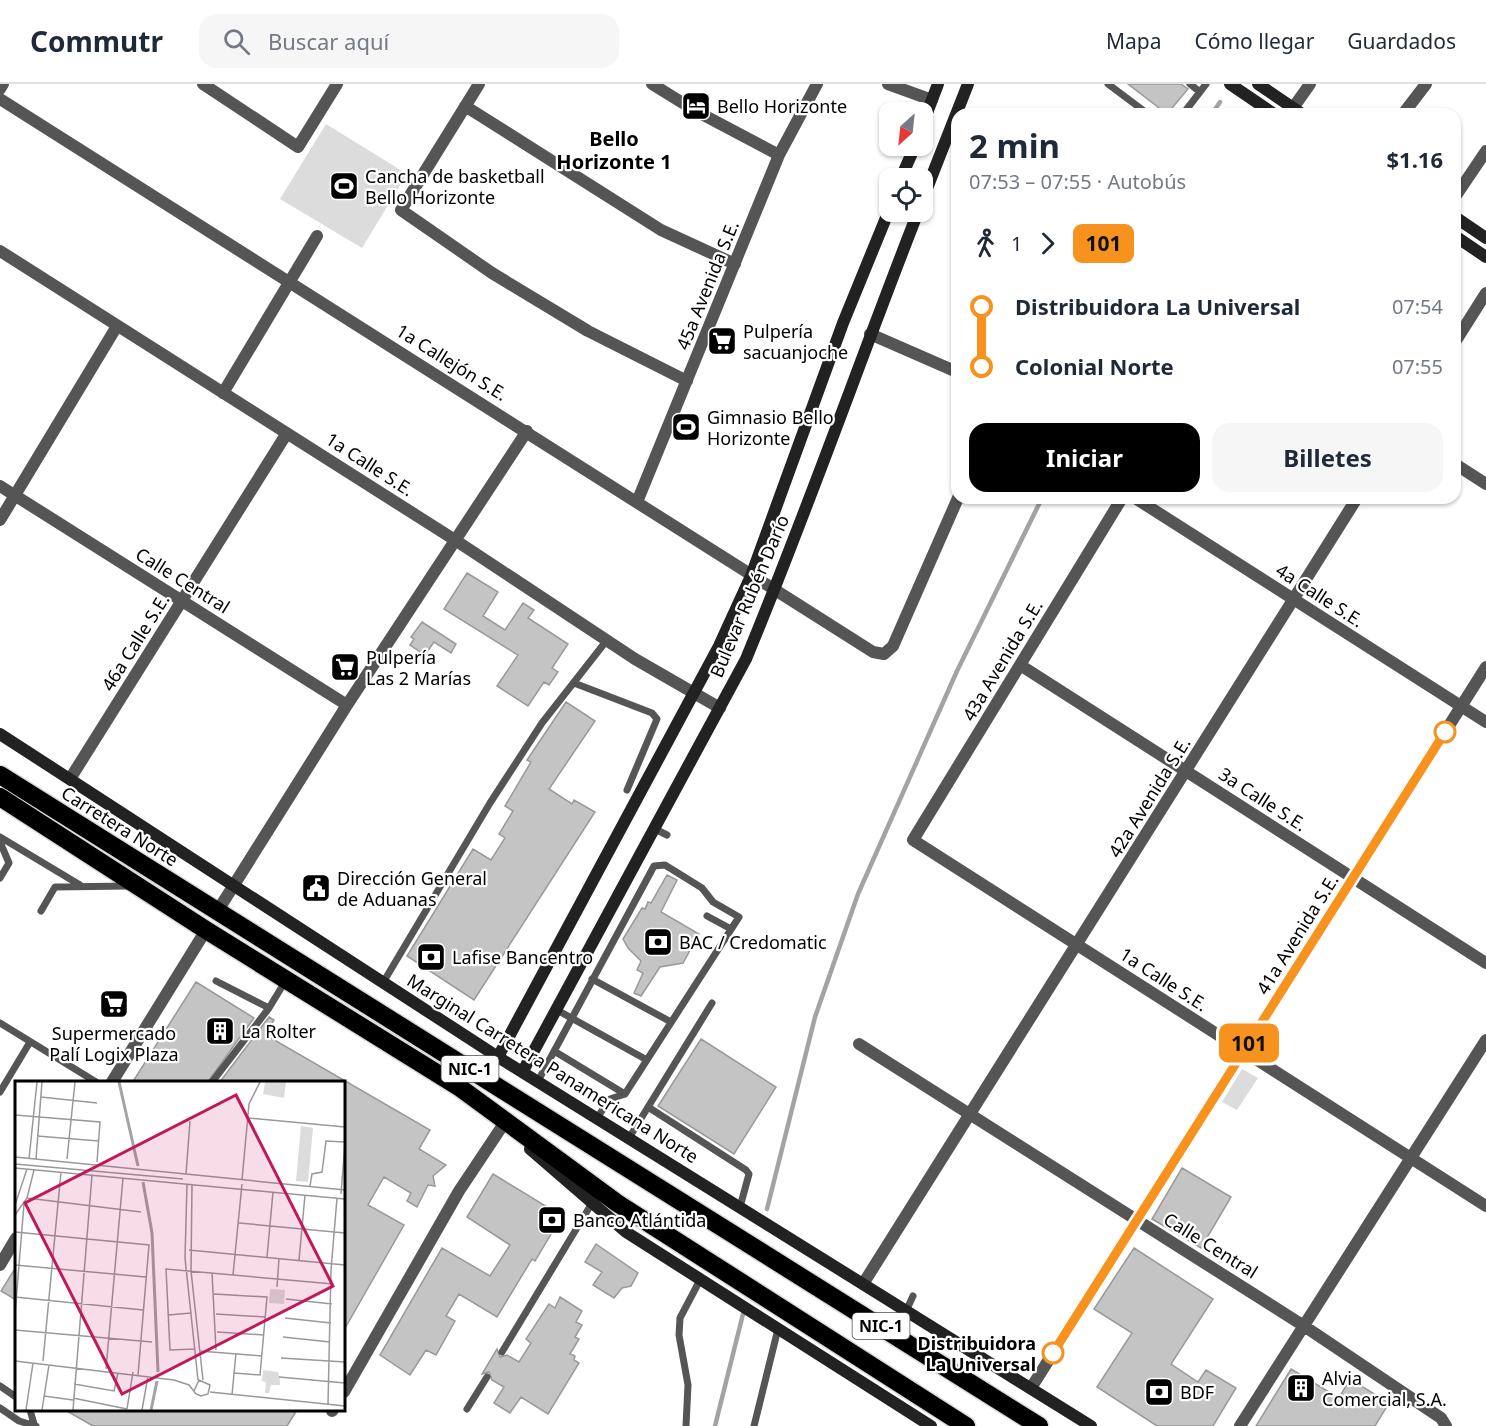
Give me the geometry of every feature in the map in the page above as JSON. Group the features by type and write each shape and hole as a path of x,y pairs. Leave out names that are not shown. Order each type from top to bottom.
{"highway":[{"name":"Carretera Norte","path":"0,775 217,912"},
{"name":"NIC-1","path":"0,797 206,930 459,1087 617,1203 966,1426"},
{"name":"NIC-1","path":"217,912 1039,1426"}],"street":[{"path":"0,89 3,84"},
{"path":"203,84 298,147 337,84"},
{"path":"479,84 401,210 492,273 578,325 687,381"},
{"path":"652,84 694,110 779,155"},
{"name":"45a Avenida S.E.","path":"637,502 779,155 817,84"},
{"path":"888,84 932,100 938,84"},
{"path":"961,108 968,84"},
{"path":"1230,84 1265,108"},
{"path":"1258,84 1294,108"},
{"path":"1299,108 1310,84"},
{"path":"1408,108 1426,84"},
{"name":"1a Callejón S.E.","path":"0,99 526,431 774,592 873,652 884,654 893,646 955,504"},
{"path":"465,106 661,230 735,264"},
{"path":"933,177 951,137"},
{"path":"1461,188 1486,151"},
{"path":"1461,221 1486,238"},
{"name":"Bulevar Rubén Darío","path":"498,1057 719,646 751,576 843,323 884,222"},
{"name":"Bulevar Rubén Darío","path":"523,1071 720,708 750,662 870,334 914,222"},
{"path":"223,393 317,236"},
{"path":"1461,240 1486,257"},
{"name":"1a Calle S.E.","path":"0,251 608,640 720,708"},
{"path":"1461,333 1486,293"},
{"path":"0,520 117,326"},
{"path":"870,334 951,369"},
{"path":"217,912 347,705 526,431"},
{"name":"46a Calle S.E.","path":"70,778 287,433"},
{"path":"1461,468 1486,484"},
{"name":"Calle Central","path":"0,486 347,705"},
{"name":"43a Avenida S.E.","path":"913,840 1118,504"},
{"name":"4a Calle S.E.","path":"1144,504 1486,722"},
{"name":"42a Avenida S.E.","path":"863,1284 1353,504"},
{"name":"3a Calle S.E.","path":"1020,664 1486,963"},
{"name":"41a Avenida S.E.","path":"1031,1388 1486,667"},
{"name":"Marginal Carretera Panamericana Norte","path":"0,734 498,1057 1091,1426"},
{"name":"1a Calle S.E.","path":"913,840 1486,1206"},
{"path":"113,1081 206,930"},
{"path":"1240,1426 1486,1040"},
{"name":"Calle Central","path":"859,1044 1304,1326 1441,1418 1446,1426"},
{"path":"459,1087 626,1232 931,1426"},
{"path":"345,1390 459,1191 503,1125"},
{"path":"0,1264 15,1240"}],"lane":[{"path":"1108,84 1140,108"},
{"path":"1190,84 1200,92"},
{"path":"1188,108 1206,84"},
{"path":"384,981 490,803 542,723 608,640"},
{"path":"574,683 652,713 657,719 627,790"},
{"path":"655,829 668,836"},
{"path":"0,839 82,886"},
{"path":"0,839 9,863 0,878"},
{"path":"538,1081 654,866 665,865 702,888 713,902 739,916 625,1094 610,1099 597,1118"},
{"path":"41,911 55,886 141,886"},
{"path":"707,916 731,929"},
{"path":"592,979 671,1022"},
{"path":"214,1081 269,1008 286,980"},
{"path":"216,981 269,1008"},
{"path":"629,1138 712,1003"},
{"path":"557,1010 647,1060"},
{"path":"0,1023 93,1081"},
{"path":"0,1092 30,1042"},
{"path":"554,1051 625,1094"},
{"path":"648,1107 746,1170 749,1174 740,1207"},
{"path":"502,1352 592,1203"},
{"path":"686,1426 689,1406 688,1385 680,1318 700,1280"},
{"path":"906,1311 914,1296"},
{"path":"754,1426 778,1329"},
{"path":"467,1409 487,1377"},
{"path":"0,1386 15,1396"},
{"path":"0,1408 19,1420 35,1425"}],"shaded area":[{"name":"Cancha de basketball Bello Horizonte","path":"326,124 407,174 362,248 280,199"},
{"path":"1242,1069 1258,1078 1237,1110 1222,1102"}],"building":[{"path":"1128,84 1181,84 1188,89 1172,108 1159,108"},
{"path":"467,573 498,592 483,616 505,630 523,603 534,610 528,618 568,644 552,668 558,672 549,685 544,682 528,706 497,686 518,655 444,609"},
{"path":"422,622 456,644 451,653 434,642 425,655 410,645 414,639 411,637"},
{"path":"566,702 595,721 549,789 572,804 574,800 595,812 474,1000 407,956 473,849 491,860 505,838 499,834 513,811 505,806 531,762 527,760"},
{"path":"667,875 677,880 661,912 699,934 683,963 660,967 641,996 634,993 643,973 637,970 641,961 628,948 623,939 642,908 645,909 648,902 651,903"},
{"name":"La Rolter","path":"196,982 254,1018 208,1081 133,1081"},
{"path":"269,1017 274,1020 269,1028 280,1034 276,1041 430,1130 419,1149 446,1165 433,1176 435,1186 428,1185 417,1207 407,1201 411,1193 384,1177 368,1205 404,1225 345,1328 345,1081 221,1081"},
{"path":"701,1039 776,1087 734,1154 658,1106"},
{"path":"1182,1168 1231,1197 1201,1248 1152,1219"},
{"path":"493,1174 562,1216 535,1261 532,1259 497,1317 459,1294 446,1316 455,1321 436,1355 426,1350 410,1375 380,1355 442,1248 490,1276 510,1245 467,1217"},
{"path":"596,1244 638,1273 631,1286 622,1288 614,1298 593,1285 602,1272 585,1262"},
{"path":"1134,1248 1213,1299 1171,1364 1198,1382 1206,1370 1236,1388 1213,1426 1157,1426 1097,1387 1132,1333 1094,1309"},
{"path":"15,1269 15,1299 1,1291"},
{"path":"560,1297 582,1311 576,1322 582,1325 575,1337 579,1339 570,1354 575,1356 574,1360 579,1363 548,1414 521,1397 510,1413 494,1403 504,1387 492,1380 489,1372 482,1374 497,1349 500,1357 507,1355 519,1362 531,1343 526,1339 549,1304 555,1308"},
{"name":"Alvia Comercial, S.A.","path":"1291,1369 1339,1398 1350,1379 1389,1403 1375,1426 1256,1426"},
{"path":"67,1411 296,1411 287,1426 93,1426"}],"waterway":[{"path":"1216,108 1220,102"},
{"path":"767,1209 815,1017 858,894 957,671 1039,504"},
{"path":"715,1426 744,1310"}],"bus line":[{"name":"101","path":"1053,1353 1445,732"}],"place":[{"name":"Bello Horizonte","path":"696,106"},
{"name":"Cancha de basketball Bello Horizonte","path":"344,186"},
{"name":"Pulpería sacuanjoche","path":"722,341"},
{"name":"Gimnasio Bello Horizonte","path":"686,427"},
{"name":"Pulpería Las 2 Marías","path":"345,667"},
{"name":"Dirección General de Aduanas","path":"316,888"},
{"name":"BAC / Credomatic","path":"658,942"},
{"name":"Lafise Bancentro","path":"431,957"},
{"name":"Supermercado Palí Logix Plaza","path":"114,1004"},
{"name":"La Rolter","path":"220,1031"},
{"name":"Banco Atlántida","path":"552,1220"},
{"name":"Distribuidora La Universal","path":"1053,1353"},
{"name":"Alvia Comercial, S.A.","path":"1301,1388"},
{"name":"BDF","path":"1159,1392"}],"district":[{"name":"Bello Horizonte 1","path":"614,150"}]}
